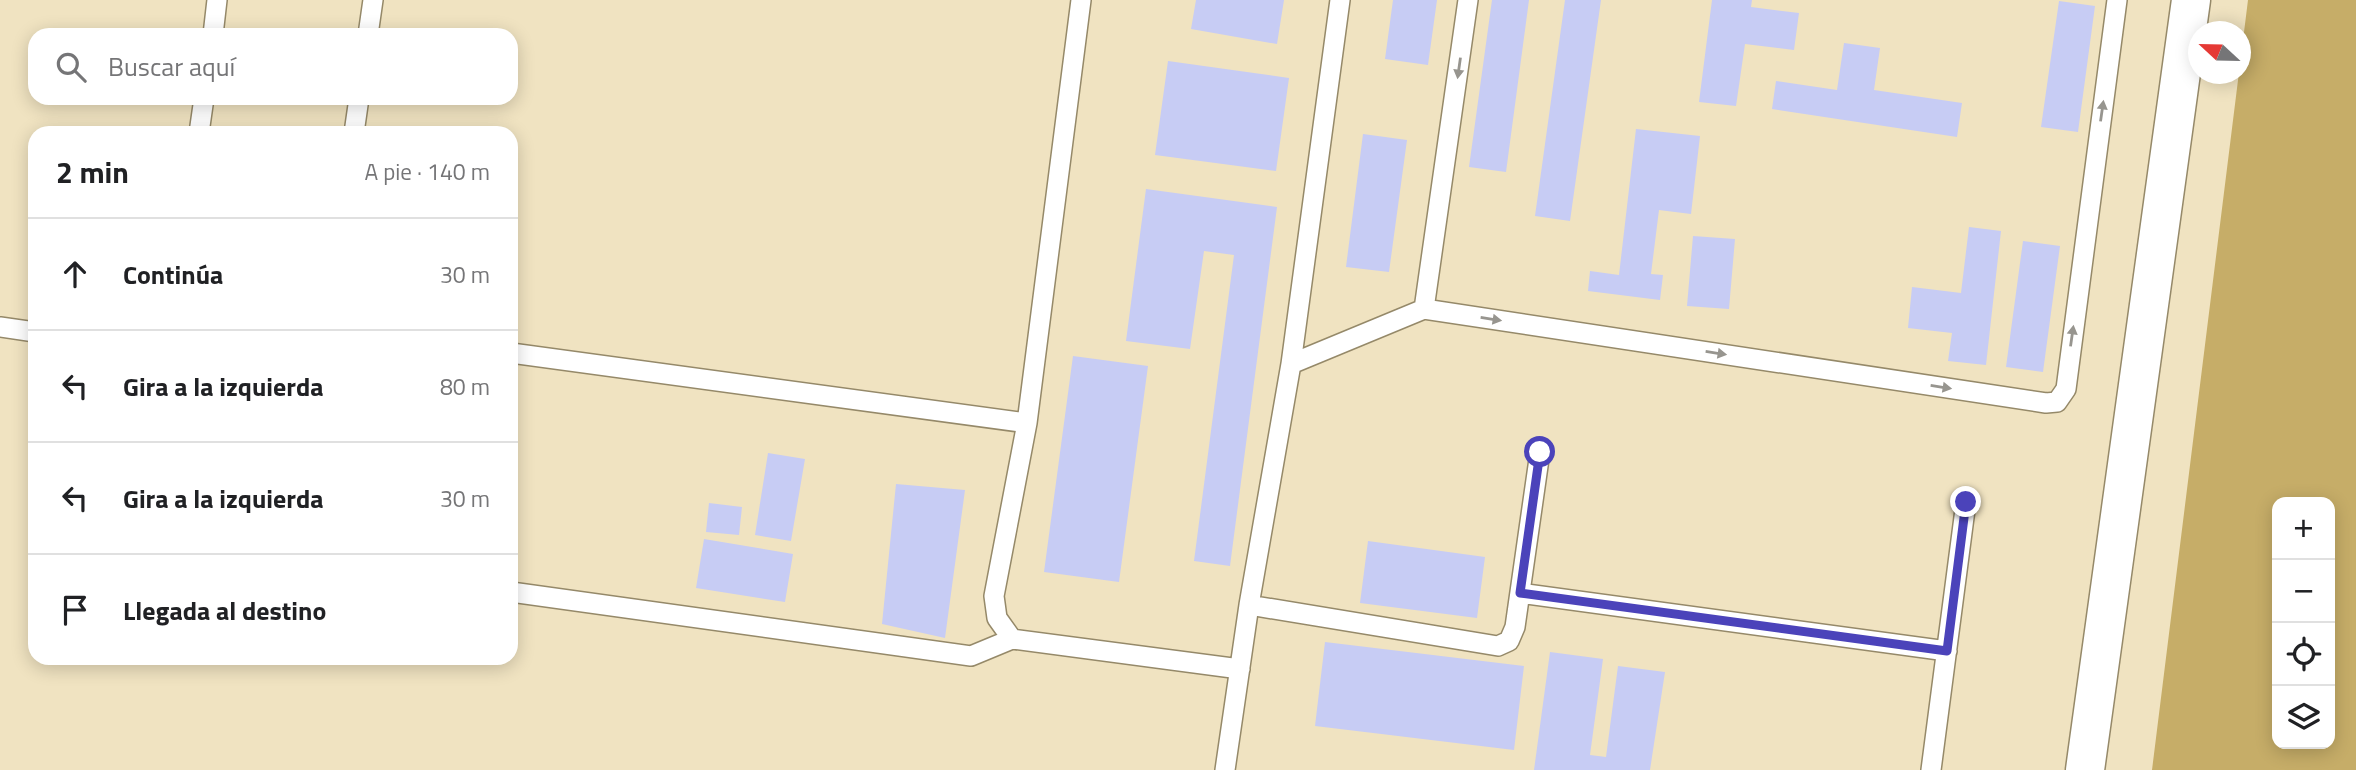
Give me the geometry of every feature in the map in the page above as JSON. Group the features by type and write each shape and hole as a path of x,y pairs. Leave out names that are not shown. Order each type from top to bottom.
{"street":[{"path":"2085,770 2191,0"}],"lane":[{"path":"214,28 217,0"},
{"path":"369,28 373,0"},
{"path":"1013,639 997,618 995,596 1027,423 1081,0"},
{"path":"1225,770 1249,606 1291,364 1340,0"},
{"path":"1424,309 1468,0"},
{"path":"1291,364 1424,309 2046,403 2057,402 2066,389 2117,0"},
{"path":"201,126 203,105"},
{"path":"355,126 358,105"},
{"path":"0,327 28,331"},
{"path":"518,354 1027,423"},
{"path":"1249,606 1499,646 1509,641 1520,593 1540,452"},
{"path":"1931,770 1966,502"},
{"path":"518,593 971,656 1013,639 1240,669"},
{"path":"1520,593 1947,651"}],"shaded area":[{"path":"2248,0 2356,0 2356,770 2152,770 2238,84 2251,84 2251,21 2245,21"}],"building":[{"path":"1196,0 1284,0 1277,44 1191,29"},
{"path":"1393,0 1437,0 1428,65 1385,59"},
{"path":"1492,0 1529,0 1506,172 1469,167"},
{"path":"1565,0 1601,0 1570,221 1535,216"},
{"path":"1712,0 1752,0 1751,7 1799,13 1794,50 1745,44 1736,106 1699,102"},
{"path":"2059,1 2095,6 2078,132 2041,127"},
{"path":"1844,43 1880,48 1874,90 1962,103 1957,137 1772,109 1776,81 1837,90"},
{"path":"1168,61 1289,78 1276,171 1155,155"},
{"path":"1636,129 1700,136 1691,214 1659,210 1651,274 1663,275 1660,300 1588,291 1590,271 1619,275"},
{"path":"1363,134 1407,140 1389,272 1346,267"},
{"path":"1146,189 1277,207 1230,566 1194,561 1234,255 1204,251 1190,349 1126,341"},
{"path":"1969,227 2001,231 1986,365 1948,361 1952,333 1908,328 1912,287 1961,293"},
{"path":"1693,236 1735,239 1729,309 1687,306"},
{"path":"2023,241 2060,246 2043,372 2006,367"},
{"path":"1073,356 1148,366 1119,582 1044,572"},
{"path":"768,453 805,459 791,541 755,535"},
{"path":"896,484 965,490 945,638 882,624"},
{"path":"709,503 742,507 739,535 706,532"},
{"path":"704,539 793,554 785,602 696,588"},
{"path":"1368,541 1485,557 1477,618 1360,603"},
{"path":"1325,642 1524,666 1514,750 1315,726"},
{"path":"1550,652 1603,659 1590,755 1606,757 1618,666 1665,672 1650,770 1534,770"}],"route":[{"path":"1540,452 1520,593 1947,651 1966,502"}]}
